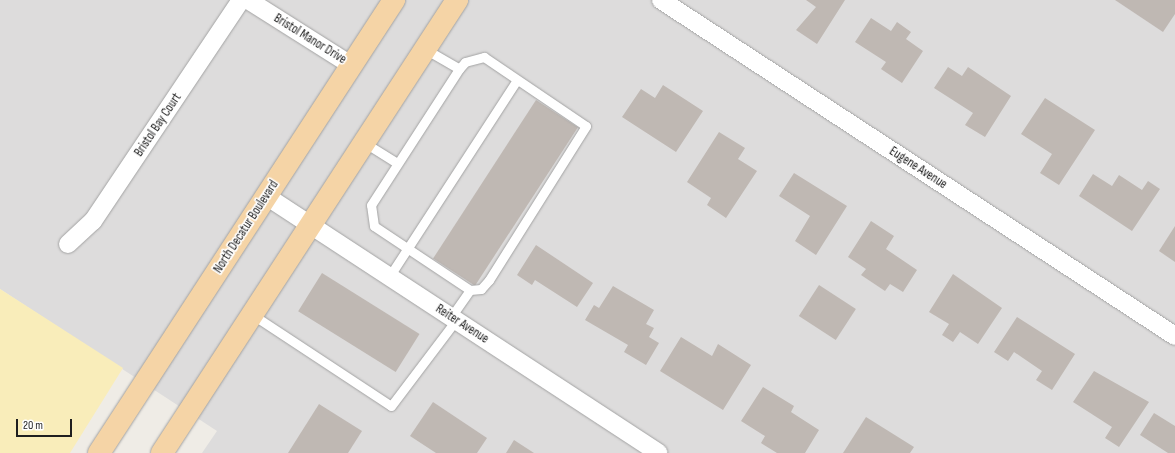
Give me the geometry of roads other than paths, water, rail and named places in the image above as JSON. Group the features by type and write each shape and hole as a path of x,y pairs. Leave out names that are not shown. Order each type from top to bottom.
{"main road":[{"name":"North Decatur Boulevard","path":"99,453 394,0"},
{"path":"162,453 457,0"}],"street":[{"name":"Bristol Bay Court","path":"68,244 93,221 241,0"},
{"name":"Bristol Manor Drive","path":"248,0 352,65"},
{"name":"Eugene Avenue","path":"661,0 1175,336"},
{"name":"Reiter Avenue","path":"266,196 658,453"}],"lane":[{"path":"425,49 459,69"},
{"path":"484,57 517,80 586,126 489,280 481,289 470,290 374,226 371,214 371,204 465,62 484,57"},
{"path":"389,277 517,80"},
{"path":"365,143 397,163"},
{"path":"253,315 390,406 453,318 470,290"}]}
